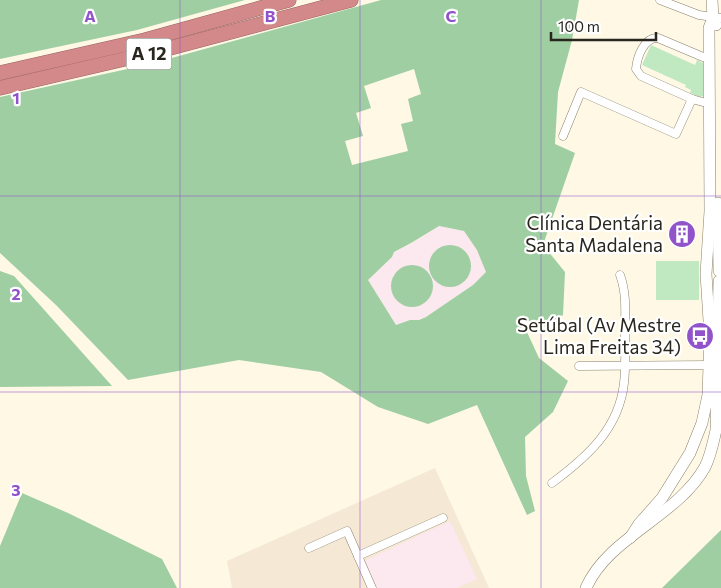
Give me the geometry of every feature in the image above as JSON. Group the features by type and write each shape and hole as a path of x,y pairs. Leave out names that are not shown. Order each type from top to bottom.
{"highway":[{"name":"A 12","path":"0,73 145,40 289,0"},
{"name":"A 12","path":"0,88 159,51 351,0"}],"main road":[{"path":"586,588 600,566 684,493 716,452 714,438 716,430 717,18 712,0"},
{"path":"717,18 710,28 704,56 710,104 710,210 717,276"},
{"path":"630,538 665,493 690,454 699,434 716,368"},
{"path":"699,434 706,441 714,438"},
{"path":"690,454 700,453 707,462"}],"street":[{"path":"660,0 699,15 717,18"},
{"path":"704,56 658,38 653,38 646,42 636,65 637,73 641,76 692,99 710,104"},
{"path":"563,136 581,92 676,134 692,99"},
{"path":"552,483 586,456 608,430 616,413 622,394 625,366 625,292 620,276"},
{"path":"579,366 716,368"},
{"path":"358,556 444,518"},
{"path":"309,548 347,531 372,588"}],"shaded area":[{"path":"438,226 464,231 477,250 487,272 473,285 426,317 396,325 368,280 392,257 394,252"},
{"path":"435,468 489,588 232,588 227,561"},
{"path":"450,521 477,579 457,588 376,588 364,561"}],"green space":[{"path":"0,0 245,0 137,30 0,59"},
{"path":"381,0 579,0 572,40 558,92 555,144 575,153 543,245 565,272 563,315 542,327 520,317 539,358 568,381 553,412 525,437 526,476 535,511 527,515 477,405 428,424 378,407 321,372 239,360 128,380 56,305 0,253 0,97 150,64","holes":["414,69 421,94 408,99 413,121 401,124 408,151 352,165 345,141 363,136 356,113 371,108 364,86","439,226 464,231 477,250 486,272 473,285 426,317 396,325 368,280 392,257 394,252"]},
{"path":"651,45 695,65 697,60 703,63 703,96 700,97 690,93 691,90 685,87 686,85 642,65"},
{"path":"450,245 465,251 471,266 465,281 450,287 435,281 429,266 435,251"},
{"path":"656,261 699,261 699,300 656,300"},
{"path":"412,265 427,271 433,286 427,301 412,307 397,301 391,286 397,271"},
{"path":"0,271 14,276 112,386 0,387"},
{"path":"22,493 68,513 162,559 177,588 0,588 0,546"},
{"path":"721,530 721,588 662,588"}],"place":[{"name":"Clínica Dentária Santa Madalena","path":"682,234"},
{"name":"Setúbal (Av Mestre Lima Freitas 34)","path":"700,336"}]}
